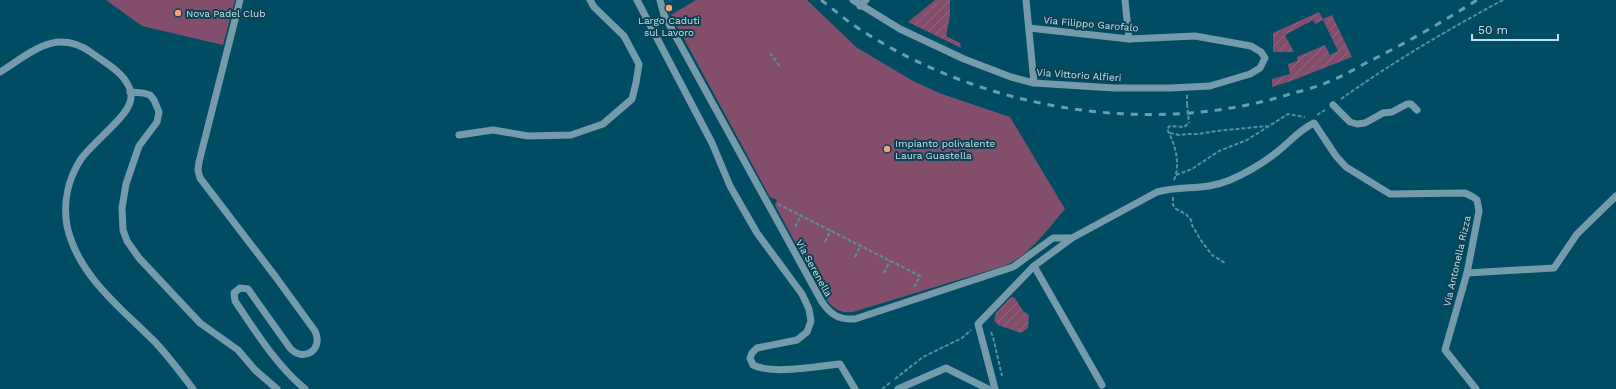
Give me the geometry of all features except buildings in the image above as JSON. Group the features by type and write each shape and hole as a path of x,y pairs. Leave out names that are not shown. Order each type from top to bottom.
{"street":[{"path":"240,0 198,162 198,170 200,178 275,276 315,332 318,340 315,349 307,354 297,354 290,348 248,289 240,288 234,293 235,301 280,365 305,389"},
{"path":"459,135 493,130 528,136 571,135 603,124 632,98 639,64 624,36 594,7 590,0"},
{"path":"637,0 712,143 730,186 757,233 802,294 809,309 811,322 807,332 797,340 757,348 752,353 750,358 753,365 761,369 779,369 840,364 855,389"},
{"name":"Via Serenella","path":"660,0 664,15 822,302 828,312 837,318 845,320 855,319 1013,267 1053,238 1072,238"},
{"name":"Via Vittorio Alfieri","path":"853,0 860,6 900,29 964,59 1011,77 1034,83 1114,88 1176,88 1210,86 1250,74 1260,68 1265,58"},
{"path":"860,6 866,0"},
{"path":"1026,0 1034,83"},
{"path":"1125,0 1129,39"},
{"name":"Via Filippo Garofalo","path":"1029,28 1129,39 1195,36 1252,46 1261,52 1265,58"},
{"path":"0,72 38,48 52,42 68,41 81,46 120,74 128,85 130,92 130,103 124,113 91,147 75,169 67,196 67,226 79,257 94,281 156,344 193,389"},
{"path":"130,92 150,95 159,112 157,122 139,146 126,184 122,208 123,230 126,241 200,322 238,350 255,370 277,389"},
{"path":"1333,105 1350,122 1357,124 1365,123 1383,113 1392,112 1407,104 1410,104 1418,110"},
{"path":"995,389 978,324 1034,266 1072,238 1157,192 1170,188 1206,188 1230,180 1261,164 1306,127 1314,123"},
{"name":"Via Antonella Rizza","path":"1314,123 1346,168 1390,194 1465,194 1474,197 1477,200 1479,211 1467,273 1445,350 1476,389"},
{"path":"1467,273 1554,268 1577,234 1616,196"},
{"path":"1034,266 1102,385"},
{"path":"898,389 946,368 988,389"}],"path":[{"path":"1176,176 1192,169 1219,151 1247,140 1288,114 1306,117 1314,123 1316,116 1398,59 1503,0"},
{"path":"770,53 780,67"},
{"path":"1188,104 1189,122 1184,126 1170,126 1167,129 1170,133 1178,162 1176,176 1170,188 1176,209 1186,214 1191,220 1192,225 1200,239 1212,254 1225,263"},
{"path":"1170,133 1179,135 1198,134 1268,126"},
{"path":"774,201 920,276 914,287"},
{"path":"796,226 802,215"},
{"path":"825,242 831,230"},
{"path":"854,257 861,245"},
{"path":"884,273 890,261"},
{"path":"882,389 904,374 916,362 962,338 978,324"}],"shaded area":[{"name":"Nova Padel Club","path":"106,0 235,0 223,45 142,26"},
{"name":"Impianto polivalente Laura Guastella","path":"696,0 807,0 856,47 913,81 939,93 1010,117 1065,209 1030,249 1004,266 853,312 842,312 834,308 822,292 775,205 777,200 770,197 671,15"},
{"path":"935,0 950,0 950,16 946,36 960,43 961,48 908,22"},
{"path":"1319,12 1323,19 1332,15 1352,57 1272,87 1272,79 1290,74 1288,64 1297,61 1297,57 1325,45 1330,55 1338,51 1323,20 1315,24 1313,20 1285,35 1294,52 1273,52 1273,33"},
{"path":"1011,297 1015,298 1023,311 1029,315 1028,328 1021,333 998,325 994,320 996,313"}],"railway":[{"path":"821,0 852,24 900,53 952,77 1006,95 1062,107 1119,114 1176,114 1232,108 1313,88 1342,76 1408,41 1477,0"}],"place":[{"name":"Largo Caduti sul Lavoro","path":"669,8"},
{"name":"Nova Padel Club","path":"178,13"},
{"name":"Impianto polivalente Laura Guastella","path":"887,149"}]}
